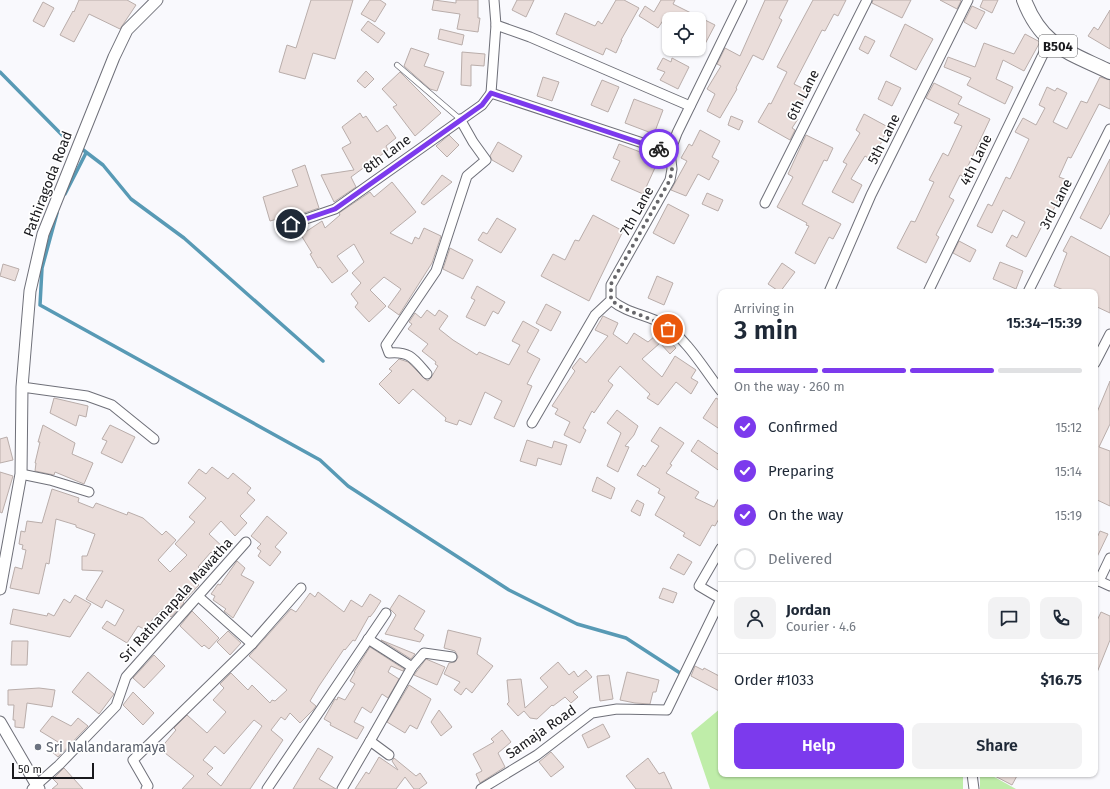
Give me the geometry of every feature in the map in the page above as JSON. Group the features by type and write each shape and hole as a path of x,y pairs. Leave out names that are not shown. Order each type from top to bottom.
{"main road":[{"name":"B504","path":"1024,0 1032,20 1050,40 1059,47 1110,72"}],"street":[{"name":"Pathiragoda Road","path":"0,590 21,474 22,387 30,291 43,234 114,57 128,30 157,0"},
{"path":"494,0 496,25 491,93 670,152"},
{"name":"7th Lane","path":"611,300 611,284 670,180 672,170 670,152 676,133 742,0"},
{"name":"6th Lane","path":"765,203 867,0"},
{"name":"5th Lane","path":"830,289 871,195 968,0"},
{"path":"496,25 530,37 690,106"},
{"name":"4th Lane","path":"929,289 1050,40"},
{"name":"8th Lane","path":"291,224 335,209 460,119 482,105 491,93"},
{"path":"426,374 412,356 401,352 389,353 386,344 436,271 467,176 486,160 473,142 460,119"},
{"name":"3rd Lane","path":"1030,289 1110,130"},
{"path":"532,424 595,315 611,300 622,308 661,323 676,334 718,387"},
{"path":"1098,357 1110,334"},
{"path":"22,387 87,396 112,405 154,439"},
{"path":"21,474 50,480 89,492"},
{"name":"Sri Rathanapala Mawatha","path":"36,788 116,706 126,676 199,597 246,542"},
{"name":"Samaja Road","path":"718,553 699,586 718,597"},
{"path":"1098,577 1110,558"},
{"path":"1098,580 1110,586"},
{"path":"146,789 148,786 133,760 252,644 301,588"},
{"path":"199,597 252,644"},
{"name":"Samaja Road","path":"481,789 537,755 592,713 617,709 667,710 718,605"},
{"path":"267,789 386,613"},
{"path":"368,639 412,666"},
{"path":"342,789 412,666 424,653 452,657"},
{"path":"0,722 36,788"},
{"path":"370,741 389,755"},
{"path":"972,777 974,789"}],"lane":[{"path":"396,65 460,119"}],"green space":[{"path":"718,710 718,777 963,777 963,789 710,789 691,733"},
{"path":"980,777 994,777 1016,789 980,789"}],"building":[{"path":"79,0 127,0 136,5 120,29 89,14 74,42 60,35 73,11 74,12"},
{"path":"311,0 353,0 335,59 313,53 305,79 279,72 287,45 296,48"},
{"path":"370,0 380,0 386,4 375,22 361,14"},
{"path":"434,0 456,3 456,0 478,0 478,18 480,18 478,32 457,29 460,14 432,10"},
{"path":"517,0 534,0 526,17 512,10"},
{"path":"616,0 624,0 639,8 621,40 616,53 606,48 603,55 556,34 565,13 595,26 598,21 602,24"},
{"path":"661,0 675,0 673,4 689,12 662,12 662,22 658,28 639,16 645,6 654,12"},
{"path":"765,0 788,0 779,18 782,20 763,60 753,55 736,88 737,89 720,118 707,111 715,94 707,89 721,66 717,64 725,48 740,56"},
{"path":"813,0 846,0 838,16 834,14 825,31 822,30 794,84 808,91 794,117 798,119 792,128 795,130 790,140 758,122 769,103 771,104 787,72 777,67"},
{"path":"873,0 911,0 902,18 872,3"},
{"path":"940,0 960,0 961,1 957,9"},
{"path":"983,0 998,0 992,13 980,7"},
{"path":"43,2 54,8 44,27 33,21"},
{"path":"972,6 985,12 976,29 964,22"},
{"path":"1110,10 1110,49 1088,36 1094,27 1098,30"},
{"path":"706,20 715,25 706,42"},
{"path":"368,21 385,33 378,43 361,30"},
{"path":"905,24 933,39 916,70 890,56"},
{"path":"440,29 464,35 462,45 438,39"},
{"path":"1025,34 1040,42 1024,71 1003,60 996,79 1013,87 1005,104 967,85 971,78 944,67 948,57 975,67 984,43 1014,54"},
{"path":"865,36 875,41 868,54 859,49"},
{"path":"411,48 429,54 424,66 444,72 437,91 430,89 404,66"},
{"path":"462,52 485,54 484,66 471,65 471,86 461,85"},
{"path":"663,58 671,62 672,58 689,67 678,89 660,80 665,72 657,69"},
{"path":"366,71 374,79 365,88 357,81"},
{"path":"400,72 441,113 415,136 393,107 397,105 382,89"},
{"path":"543,77 559,82 552,101 537,96"},
{"path":"1100,77 1110,80 1110,109 1099,104 1071,158 1068,157 1059,177 1067,180 1052,213 1055,214 1048,227 1043,224 1026,257 1006,246 1012,235 1017,238 1025,222 1003,210 992,233 977,226 988,204 992,206 1006,177 1010,179 1029,139 1015,132 1023,118 1036,125 1045,108 1039,105 1047,87 1055,91 1057,88 1067,93 1053,122 1067,129 1081,101 1087,103"},
{"path":"602,80 619,87 608,112 591,105"},
{"path":"886,81 901,88 892,106 878,99"},
{"path":"934,83 962,97 958,104 990,119 968,166 974,169 969,179 960,175 949,197 954,200 936,235 939,237 926,263 897,248 911,221 915,222 934,182 929,180 943,153 948,156 962,126 954,123 959,114 926,98"},
{"path":"634,99 663,110 654,134 625,123"},
{"path":"360,113 363,118 366,116 377,132 387,125 396,138 386,146 388,150 351,177 356,187 334,202 321,175 354,170 342,148 351,143 342,127"},
{"path":"864,114 888,127 873,161 865,156 851,179 862,185 853,203 832,192 847,164 843,162 860,133 856,130"},
{"path":"731,116 743,121 739,130 728,125"},
{"path":"700,130 720,141 712,157 719,161 709,180 698,174 686,196 671,190 687,161 681,158 689,144 692,146"},
{"path":"449,135 459,145 447,157 436,146"},
{"path":"806,135 833,148 827,161 824,160 802,204 841,224 833,239 829,237 815,264 795,253 809,226 806,225 807,223 777,207 793,177 788,174"},
{"path":"498,142 522,156 513,172 492,160 490,156"},
{"path":"619,144 659,159 643,194 611,180 620,161 613,158"},
{"path":"1110,159 1110,213 1101,229 1080,218"},
{"path":"305,165 319,208 295,216 295,214 270,221 263,197 298,186 292,170"},
{"path":"442,175 452,182 424,205 421,203"},
{"path":"392,182 416,212 390,233 412,244 415,237 419,239 424,228 441,236 432,263 399,315 388,307 401,289 384,277 370,290 386,306 369,322 355,307 358,303 351,294 361,283 352,273 364,262 354,244 337,256 348,271 332,283 320,267 318,268 310,254 312,253 301,235 322,221 325,228 340,215 339,213 370,192 374,197"},
{"path":"707,193 723,200 718,211 702,204"},
{"path":"668,204 689,215 674,244 653,233"},
{"path":"593,215 623,231 589,301 541,276 553,254 565,260 575,240 579,241"},
{"path":"497,218 516,229 501,253 478,240 483,232 487,234"},
{"path":"1071,236 1110,257 1110,313 1098,307 1098,289 1061,289 1054,286 1067,253 1063,251"},
{"path":"959,241 976,250 970,262 953,253"},
{"path":"450,248 473,260 463,279 443,269"},
{"path":"1000,262 1023,271 1016,289 993,279"},
{"path":"782,263 795,272 782,289 776,289 768,284"},
{"path":"3,264 19,269 15,281 0,276"},
{"path":"657,276 673,283 664,305 648,298"},
{"path":"477,286 505,302 498,314 493,311 485,326 466,317 475,300 471,298"},
{"path":"546,304 561,312 551,331 536,323"},
{"path":"427,310 435,316 439,310 448,316 439,329 453,340 477,355 479,352 509,365 520,345 512,341 523,321 539,330 527,352 540,359 527,384 532,386 514,427 494,418 502,401 485,392 471,425 459,420 457,425 445,421 446,418 413,389 399,404 379,384 392,371 389,369 399,359 408,362 428,381 432,376 438,366 435,364 436,362 422,351 428,344 408,329 412,324 409,322 415,313 421,318"},
{"path":"603,316 618,323 613,334 627,344 634,333 648,342 661,331 676,348 670,354 660,343 642,359 662,377 675,356 696,370 691,378 698,382 691,394 676,382 658,405 647,398 650,394 620,366 608,381 613,385 594,413 592,411 583,428 586,430 580,443 564,435 570,422 555,414 558,409 552,406 575,371 572,368 580,358 586,363 608,336 595,330"},
{"path":"1110,381 1110,424 1099,447 1110,451 1110,506 1098,500 1098,410"},
{"path":"54,398 88,406 86,417 79,415 76,426 50,413"},
{"path":"716,398 718,399 718,428 703,418"},
{"path":"617,410 638,426 634,435 625,446 629,447 618,472 607,466 621,433 607,423"},
{"path":"43,425 75,443 72,454 93,463 84,484 55,472 54,475 35,471 35,463 40,442 38,442"},
{"path":"110,425 135,437 122,463 101,453 107,441 102,439"},
{"path":"660,427 684,443 670,464 672,465 666,473 699,492 695,498 714,507 718,500 718,520 715,526 712,525 700,546 683,536 685,533 655,515 665,497 658,493 660,489 637,475 643,465 645,467 659,446 651,441"},
{"path":"7,437 13,460 0,463 0,439"},
{"path":"527,440 552,448 554,441 567,445 561,465 538,458 536,466 520,461"},
{"path":"698,440 718,454 718,470 691,451"},
{"path":"212,467 228,479 233,473 251,488 247,493 255,500 240,516 247,523 235,536 221,521 209,534 225,549 216,557 211,552 198,567 203,572 194,580 199,585 171,617 162,609 152,620 146,630 138,626 127,643 102,628 107,621 115,626 124,610 106,600 102,608 86,599 103,571 82,570 82,556 87,556 95,534 76,527 76,525 56,519 49,564 46,563 39,594 10,588 15,567 22,569 26,550 22,549 23,545 19,544 21,531 25,532 27,521 42,523 52,489 79,498 78,502 93,508 96,503 127,515 128,512 143,518 162,535 166,531 176,540 158,560 170,572 187,555 175,544 195,522 189,517 206,498 188,483 199,469 206,474"},
{"path":"0,472 13,476 2,513 0,512"},
{"path":"597,477 615,488 611,499 592,491"},
{"path":"637,500 644,504 640,516 631,511"},
{"path":"267,516 287,533 275,547 281,552 270,566 258,556 261,551 257,548 261,544 251,536"},
{"path":"1100,531 1108,534 1098,555 1098,535"},
{"path":"678,554 692,562 684,575 670,568"},
{"path":"237,561 245,568 241,575 254,582 233,618 224,611 226,609 213,600 215,596 211,594 218,584 220,585"},
{"path":"663,588 677,593 673,603 659,598"},
{"path":"318,592 344,612 351,600 362,607 370,594 381,601 370,617 369,616 355,641 353,640 345,650 344,649 319,686 310,701 316,706 313,710 300,723 290,713 285,720 281,717 271,730 283,740 250,789 182,789 194,776 160,749 176,730 174,728 187,715 207,733 226,712 213,700 224,688 220,684 231,673 248,690 252,685 270,703 272,700 275,701 287,690 249,656 291,609 296,612 310,593 315,597","holes":["254,720 262,726 221,786 207,774 213,768 203,760 215,746 224,754"]},
{"path":"75,595 91,604 70,637 10,624 13,609 47,616 48,613 54,616 64,599 70,603"},
{"path":"399,595 425,611 414,629 424,635 420,642 385,634 396,615 390,609"},
{"path":"192,611 219,638 209,649 204,645 202,647 180,626"},
{"path":"1101,612 1110,616 1110,640 1098,670 1098,618"},
{"path":"448,630 481,638 477,654 493,666 472,693 466,688 461,695 454,690 460,682 444,674 449,663 455,662 458,657 455,651 444,648"},
{"path":"228,631 241,643 230,655 217,642"},
{"path":"381,640 415,654 411,659"},
{"path":"12,641 28,641 27,665 11,665"},
{"path":"370,647 404,669 403,671 391,666 388,672 399,679 388,698 382,694 371,713 362,707 354,722 364,727 357,739 330,725 331,723 324,719 335,699 337,700 338,697 345,700 355,684 350,681 354,672"},
{"path":"154,655 165,666 144,688 133,678"},
{"path":"426,659 445,667 437,685 414,675"},
{"path":"558,662 569,675 574,671 578,677 586,670 592,677 573,692 578,697 571,703 565,697 553,706 552,705 537,719 530,718 524,711 518,716 507,704 509,702 507,680 521,679 525,708 548,687 540,678"},
{"path":"695,666 703,670 704,668 718,675 718,690 691,676"},
{"path":"88,672 114,694 99,714 72,692"},
{"path":"627,672 659,680 656,692 653,692 650,704 620,700"},
{"path":"609,675 613,699 600,701 597,676"},
{"path":"409,685 431,699 417,729 410,725 405,733 387,722"},
{"path":"39,688 55,690 52,707 27,703 24,728 15,727 15,720 13,720 14,705 8,705 8,690"},
{"path":"133,692 154,713 143,725 123,705"},
{"path":"439,710 452,727 441,736 431,722"},
{"path":"52,716 71,726 78,718 88,726 58,757 51,751 58,742 40,731"},
{"path":"603,724 610,737 588,748 582,735"},
{"path":"502,730 511,742 498,753 505,767 480,783 476,774 482,771 473,754 494,742 491,739"},
{"path":"318,748 333,757 319,779 336,789 293,789"},
{"path":"551,752 564,767 551,777 539,762"},
{"path":"379,757 398,770 392,761 394,758 416,776 420,773 427,783 419,789 414,789 405,777 396,789 355,789 366,772 369,774"},
{"path":"648,758 659,774 664,772 672,789 636,789 626,776"},
{"path":"64,768 83,789 52,789 58,784 53,779"},
{"path":"997,777 1016,777 1012,785"}],"waterway":[{"path":"0,72 64,137"},
{"path":"82,149 103,165 131,199 184,238 323,361"},
{"path":"65,194 86,153"},
{"path":"57,213 42,268 40,305 320,460 348,486 509,590 577,624 626,638 680,673"}],"way so far":[{"path":"659,149 670,152 672,170 670,180 611,284 611,300 622,308 661,323 668,329"}],"place":[{"name":"Sri Nalandaramaya","path":"38,747"}],"route":[{"path":"291,224 335,209 460,119 482,105 491,93 582,122 659,149"}]}
